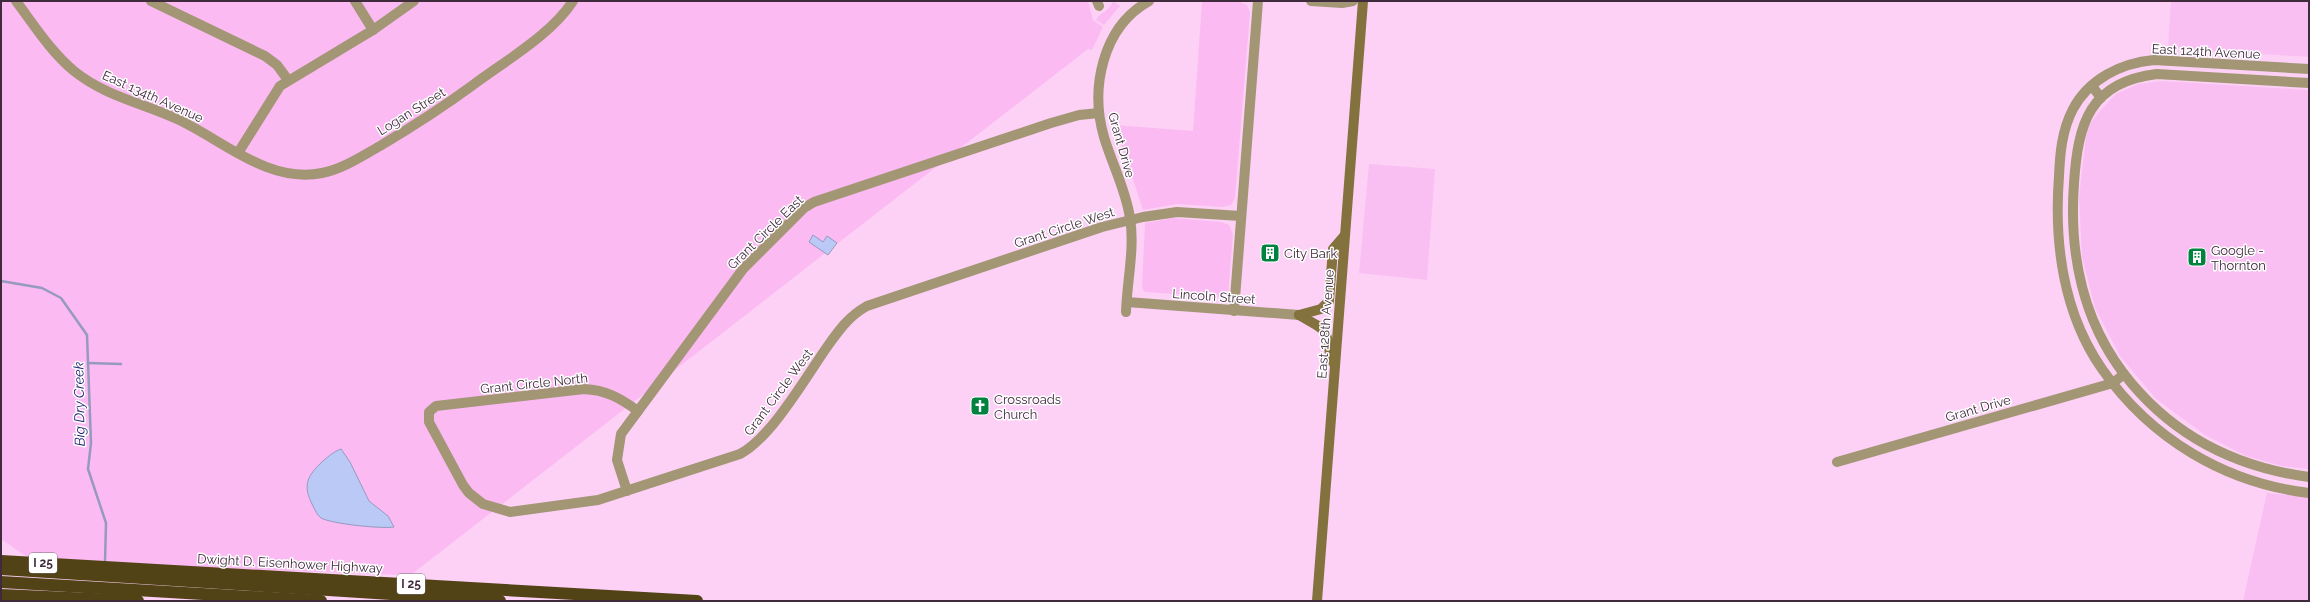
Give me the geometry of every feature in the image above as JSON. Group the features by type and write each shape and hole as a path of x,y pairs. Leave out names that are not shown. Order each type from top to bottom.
{"highway":[{"name":"Dwight D. Eisenhower Highway","path":"1,561 85,570 125,583 138,601"},
{"path":"1,569 85,570"},
{"path":"1,582 84,593"},
{"name":"Dwight D. Eisenhower Highway","path":"1,595 84,593 125,583 697,601"},
{"path":"125,583 321,601"},
{"path":"125,583 500,601"}],"main road":[{"name":"East 128th Avenue","path":"1317,600 1363,1"},
{"path":"1299,315 1321,309 1329,301 1333,249 1345,235"},
{"path":"1299,315 1316,323 1325,331 1334,384"}],"street":[{"name":"East 134th Avenue","path":"16,1 55,52 90,82 113,95 180,120 238,153"},
{"path":"151,1 266,56 277,65 288,80"},
{"path":"355,1 373,30"},
{"path":"238,153 280,86 373,30 414,1"},
{"name":"Logan Street","path":"238,153 264,166 294,174 317,174 338,168 395,137 447,104 547,30 573,1"},
{"name":"Grant Drive","path":"1126,307 1132,238 1131,220 1104,137 1099,113 1102,62 1107,48 1125,20 1149,1"},
{"path":"1234,311 1258,1"},
{"path":"1311,1 1342,3 1353,1"},
{"path":"2152,60 2154,75"},
{"name":"East 124th Avenue","path":"2309,69 2152,60 2140,61 2117,69 2092,86 2081,98 2069,117 2061,149 2057,198 2060,258 2068,294 2078,323 2090,350 2113,383 2154,427 2191,454 2231,474 2275,487 2309,493"},
{"name":"East 124th Avenue","path":"2309,84 2154,75 2126,81 2100,98 2083,124 2076,153 2072,214 2075,255 2083,290 2093,320 2124,374 2153,406 2177,427 2218,452 2268,470 2309,477"},
{"path":"2092,86 2100,98"},
{"name":"Grant Circle East","path":"628,492 617,460 621,434 742,269 804,208 814,202 1051,123 1079,114 1099,113"},
{"name":"Grant Circle West","path":"429,412 429,422 433,433 463,485 475,498 494,508 510,512 598,500 628,492 752,448 768,429 846,320 867,306 1090,231 1131,220 1177,212 1241,216"},
{"path":"2060,258 2075,255"},
{"name":"Lincoln Street","path":"1126,307 1299,315"},
{"name":"Grant Drive","path":"1837,462 2113,383 2124,374"},
{"name":"Grant Circle North","path":"429,412 436,406 584,389 598,390 613,394 638,411"},
{"path":"2212,465 2218,452"}],"shaded area":[{"path":"1,1 1088,1 1093,20 1103,27 1092,50 1088,49 412,574 404,575 65,563 27,557 1,539"},
{"path":"1113,1 1120,6 1104,25 1096,20"},
{"path":"2171,1 2309,1 2309,57 2168,48"},
{"path":"1202,2 1240,2 1247,5 1250,12 1235,198 1231,205 1223,207 1177,204 1143,210 1115,125 1193,131"},
{"path":"2162,81 2309,90 2309,469 2282,466 2246,456 2205,435 2156,399 2120,356 2095,308 2082,257 2079,197 2087,128 2099,112 2116,94 2138,84"},
{"path":"1369,164 1435,169 1427,280 1359,273"},
{"path":"1173,218 1221,222 1229,225 1233,234 1228,295 1221,297 1145,292 1142,288 1145,223"},
{"path":"2267,493 2309,497 2309,601 2243,601"}],"water":[{"path":"813,235 823,242 827,236 837,243 828,255 809,242"},
{"path":"341,449 350,462 369,501 388,516 394,527 357,526 327,520 321,518 317,514 308,492 308,481 313,471 323,461"}],"waterway":[{"name":"Big Dry Creek","path":"1,281 42,288 61,298 87,335 91,443 88,469 106,523 105,563"},
{"path":"88,363 121,364"}],"place":[{"name":"City Bark","path":"1270,253"},
{"name":"Google - Thornton","path":"2197,257"},
{"name":"Crossroads Church","path":"980,406"}]}
